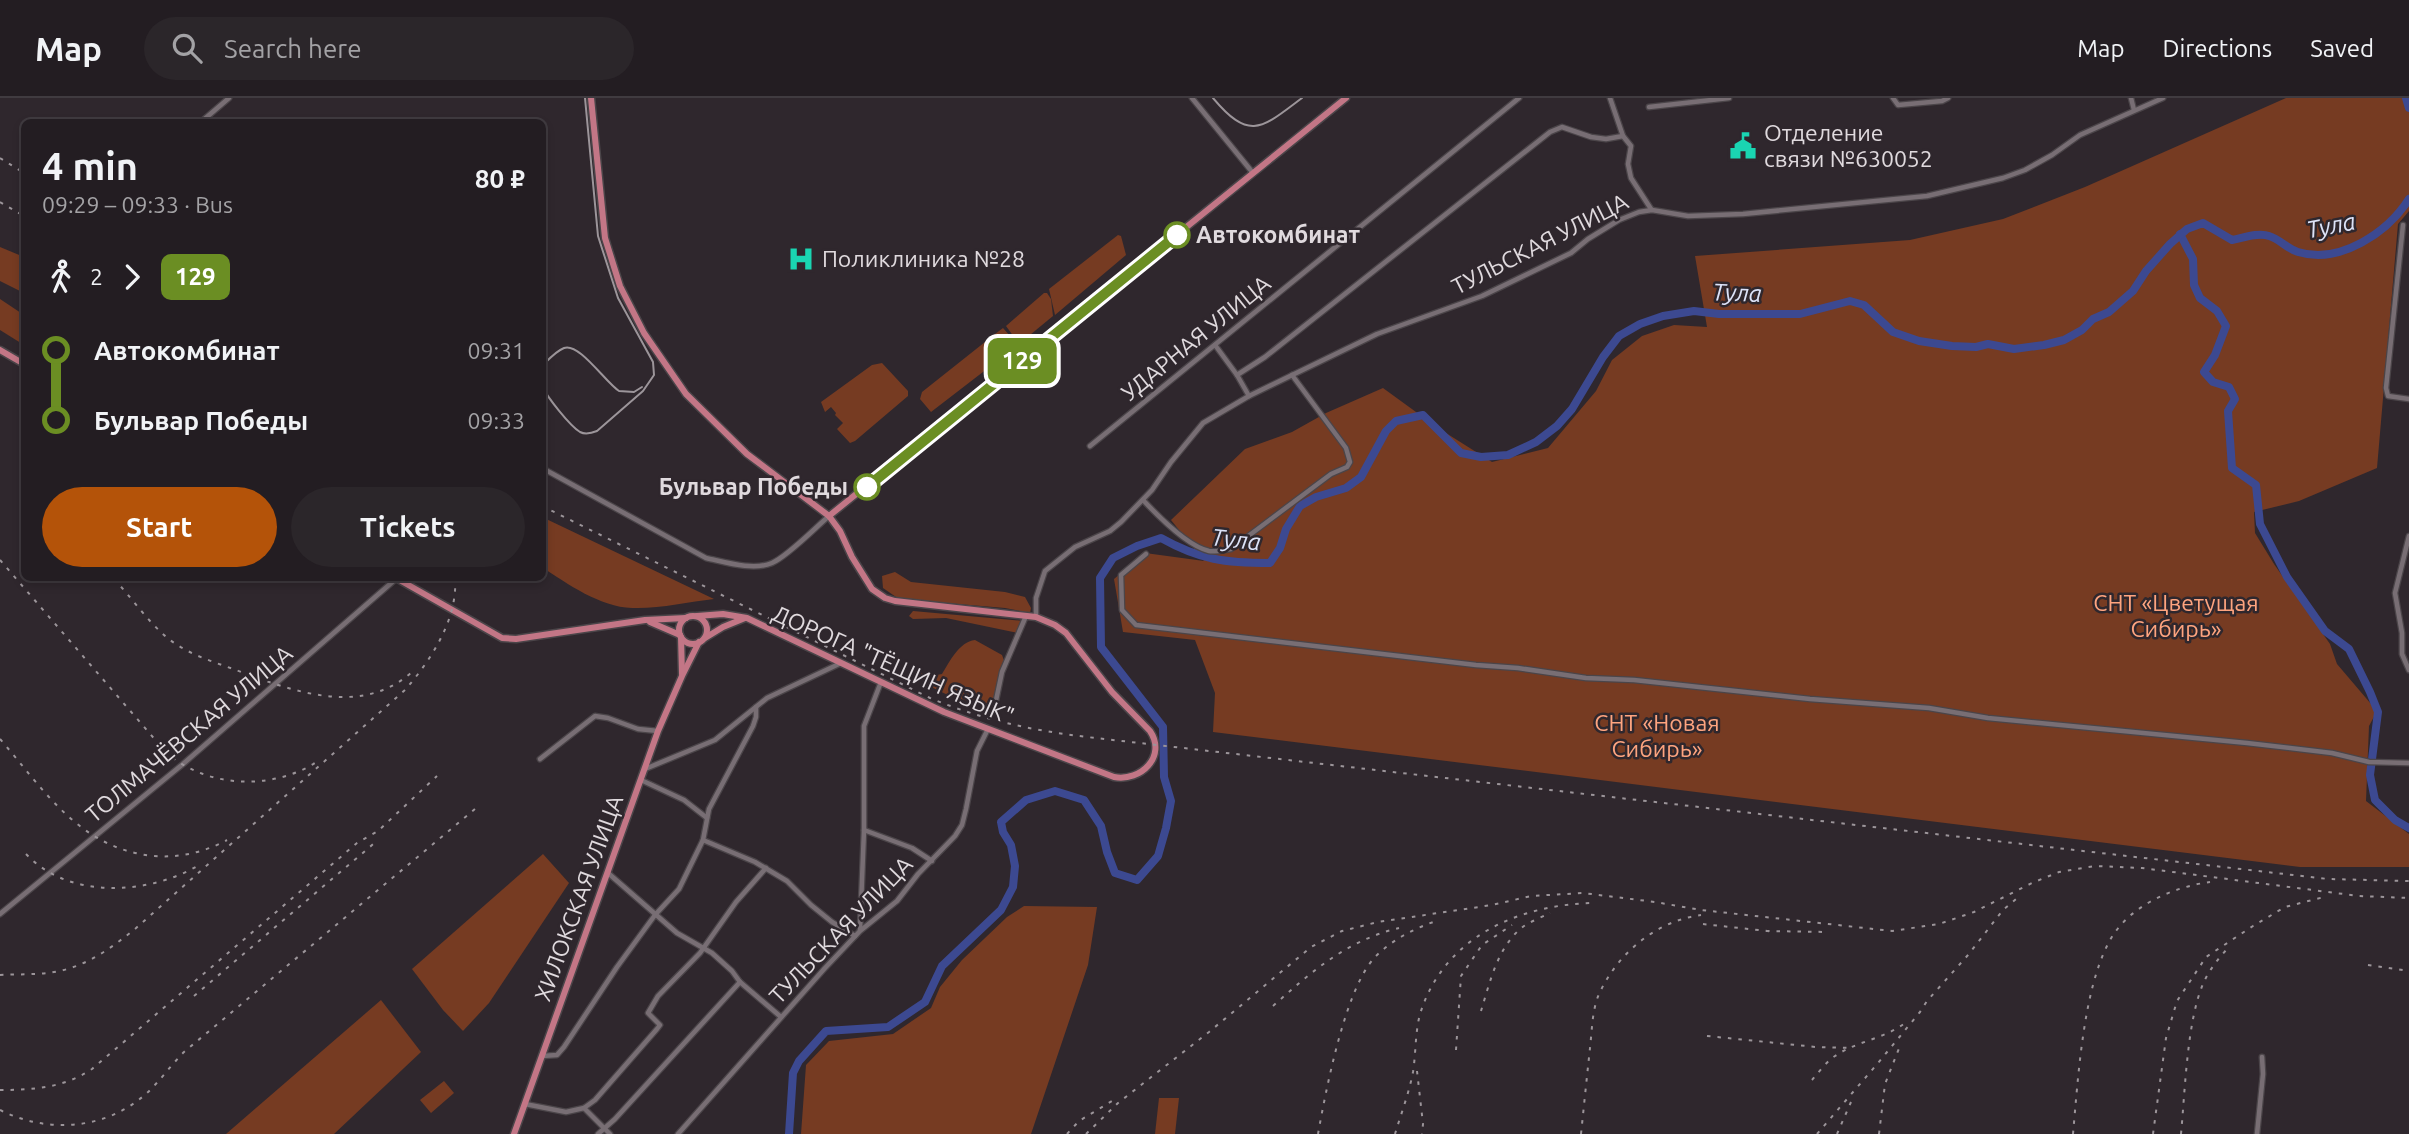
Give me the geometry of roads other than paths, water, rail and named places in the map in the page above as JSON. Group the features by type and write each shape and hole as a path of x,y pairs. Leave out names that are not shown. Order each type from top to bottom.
{"main road":[{"path":"592,98 605,238 622,290 644,333 686,394 715,425 747,454 829,516 1346,98"},
{"path":"0,350 21,362"},
{"name":"ДОРОГА \"ТЁЩИН ЯЗЫК\"","path":"747,618 988,729 1122,779 1138,775 1152,758 1155,738 1112,692 1066,633 1037,617 907,603 885,598 872,589 829,516"},
{"path":"402,581 502,638 516,639 645,620 723,614 747,618"},
{"path":"697,616 707,627 702,640"},
{"path":"681,676 681,622 686,618"},
{"path":"645,620 693,644 723,627 747,618"},
{"name":"ХИЛОКСКАЯ УЛИЦА","path":"514,1134 658,732 681,676 702,640"}],"street":[{"path":"204,119 229,98"},
{"path":"1192,98 1254,174"},
{"name":"УДАРНАЯ УЛИЦА","path":"1090,446 1518,98"},
{"path":"1610,98 1623,136 1631,146 1628,164 1631,178 1652,210"},
{"path":"1649,107 1729,98"},
{"path":"1893,98 1898,105 1942,102 1948,98"},
{"path":"2131,98 2134,110"},
{"name":"ТУЛЬСКАЯ УЛИЦА","path":"1037,617 1036,598 1045,571 1075,547 1110,531 1143,500 1203,423 1249,396 1377,334 1482,296 1571,253 1619,220 1652,210 1688,216 1730,214 1927,196 2025,170 2080,135 2163,98"},
{"path":"1237,375 1265,358 1550,132 1562,127 1591,137 1606,139 1623,136"},
{"path":"2403,225 2406,249 2386,388 2388,396 2409,399"},
{"path":"1215,345 1249,396"},
{"path":"1143,500 1194,544 1210,551 1231,550 1331,474 1347,467 1350,462 1346,448 1292,375"},
{"path":"546,470 706,558 727,563 757,566 772,563 829,516"},
{"path":"2409,536 2395,593 2402,633 2402,654 2409,670"},
{"path":"1146,554 1121,575 1122,610 1136,625 1586,678 1634,680 1810,699 1929,708 1988,718 2332,753 2369,762 2409,763"},
{"name":"ТОЛМАЧЁВСКАЯ УЛИЦА","path":"0,914 183,764 394,581"},
{"path":"994,710 1002,672 1027,616"},
{"path":"645,769 715,740 767,698 841,663"},
{"path":"860,931 864,726 881,682"},
{"path":"541,1056 557,1055 564,1047 617,967 655,915 679,889 703,840 714,799 753,726 757,707"},
{"path":"540,759 595,716 658,732"},
{"name":"ТУЛЬСКАЯ УЛИЦА","path":"678,1134 855,936 887,910 947,847 962,825 972,769 988,729"},
{"path":"641,780 684,800 707,818"},
{"path":"864,830 912,848 932,861"},
{"path":"703,840 766,868 787,881 821,914 855,936"},
{"path":"525,1104 566,1112 584,1108 595,1100 660,1025 648,1013 658,996 704,946 736,902 766,868"},
{"path":"607,872 677,933 704,946 780,1017"},
{"path":"598,1134 740,982"},
{"path":"2257,1134 2262,1057"},
{"path":"584,1108 610,1134"}],"waterway":[{"name":"Тула","path":"2406,98 2409,108"},
{"name":"Тула","path":"789,1134 793,1073 799,1061 826,1031 888,1027 925,1002 942,966 1001,910 1013,887 1015,866 1011,845 1003,832 1001,822 1026,800 1055,791 1084,800 1101,826 1115,873 1137,880 1158,856 1171,801 1164,777 1163,727 1101,647 1100,578 1113,558 1161,538 1188,551 1214,559 1270,563 1300,506 1316,497 1346,488 1361,477 1386,431 1396,421 1423,415 1461,453 1481,457 1508,455 1536,442 1557,426 1572,409 1619,336 1640,324 1663,316 1694,311 1719,314 1800,314 1850,301 1864,305 1893,332 1919,341 1952,346 1976,347 1988,344 2014,349 2044,345 2064,340 2082,330 2093,319 2109,312 2133,291 2146,271 2187,229 2203,223 2232,240 2265,235 2298,252 2330,254 2346,250 2376,234 2409,199"},
{"path":"2180,234 2193,259 2194,285 2200,298 2217,311 2226,326 2215,355 2204,372 2213,382 2229,387 2235,399 2228,411 2232,468 2256,485 2260,524 2287,577 2325,631 2349,649 2378,712 2370,775 2375,800 2395,820 2409,828"}],"tram line":[{"path":"546,392 571,424 580,432 589,433 597,431 643,391 654,375 653,362 618,298 598,236 585,98"},
{"path":"1213,98 1237,121 1256,126 1276,117 1302,98"},
{"path":"546,362 558,351 570,348 585,357 619,391 634,392 642,387"}],"railway":[{"path":"0,158 21,171"},
{"path":"0,202 21,214"},
{"path":"546,508 930,698 988,718 1026,727 1087,737 2328,879 2409,881"},
{"path":"0,560 164,750 180,763 198,772 237,781 278,778 315,763"},
{"path":"116,581 157,629 180,647 280,686 326,696 349,697 372,694 393,685 413,671"},
{"path":"0,975 48,973 77,966 107,950 135,929 405,690 441,638 452,609 455,581"},
{"path":"0,739 66,814 105,842 128,851 173,856 210,848 227,840"},
{"path":"0,1090 47,1087 92,1069 357,843 378,831 437,776"},
{"path":"0,1110 18,1118 57,1125 95,1121 131,1105 147,1093 184,1052 475,809"},
{"path":"194,996 378,840"},
{"path":"26,854 44,869 64,879 86,886 110,888 157,882 199,865"},
{"path":"1086,1134 1118,1103 1311,947 1342,931 1378,922 1492,905 1531,896 1583,893 1701,910 1892,931 1939,924 1974,912 2059,872 2095,866 2142,868 2359,896 2409,898"},
{"path":"2073,1134 2087,1011 2108,944 2126,919 2138,909 2166,894 2210,882"},
{"path":"1817,1134 2003,910 2021,895"},
{"path":"2153,1134 2166,1038 2177,1001 2206,957 2285,907 2324,897"},
{"path":"1395,1134 1413,1072 1420,1014 1431,987 1447,964 1487,930 1511,919 1537,910 1592,903"},
{"path":"1481,1011 1496,965 1508,943 1524,926 1550,913"},
{"path":"1581,1134 1594,1014 1599,994 1607,979 1640,941 1669,924 1701,915"},
{"path":"1318,1134 1338,1041 1364,972 1375,957 1397,939 1439,920"},
{"path":"1703,924 1776,932"},
{"path":"1456,1050 1461,976 1482,945 1512,925"},
{"path":"1273,1006 1332,958 1363,940 1399,928"},
{"path":"1766,931 1829,932"},
{"path":"2181,1134 2193,1017 2208,974 2228,948"},
{"path":"2368,965 2409,971"},
{"path":"1812,1080 1835,1056 1905,1023"},
{"path":"1707,1036 1851,1048"},
{"path":"1879,1134 1885,1084 1900,1046"},
{"path":"1417,1071 1422,1134"},
{"path":"1067,1134 1079,1121 1112,1101"},
{"path":"1837,1134 1851,1102"}],"place":[{"name":"Отделение связи №630052","path":"1743,146"},
{"name":"Автокомбинат","path":"1177,235"},
{"name":"Поликлиника №28","path":"801,259"},
{"name":"Бульвар Победы","path":"867,487"}],"park label":[{"name":"СНТ «Цветущая Сибирь»","path":"2176,616"},
{"name":"СНТ «Новая Сибирь»","path":"1657,736"}]}
